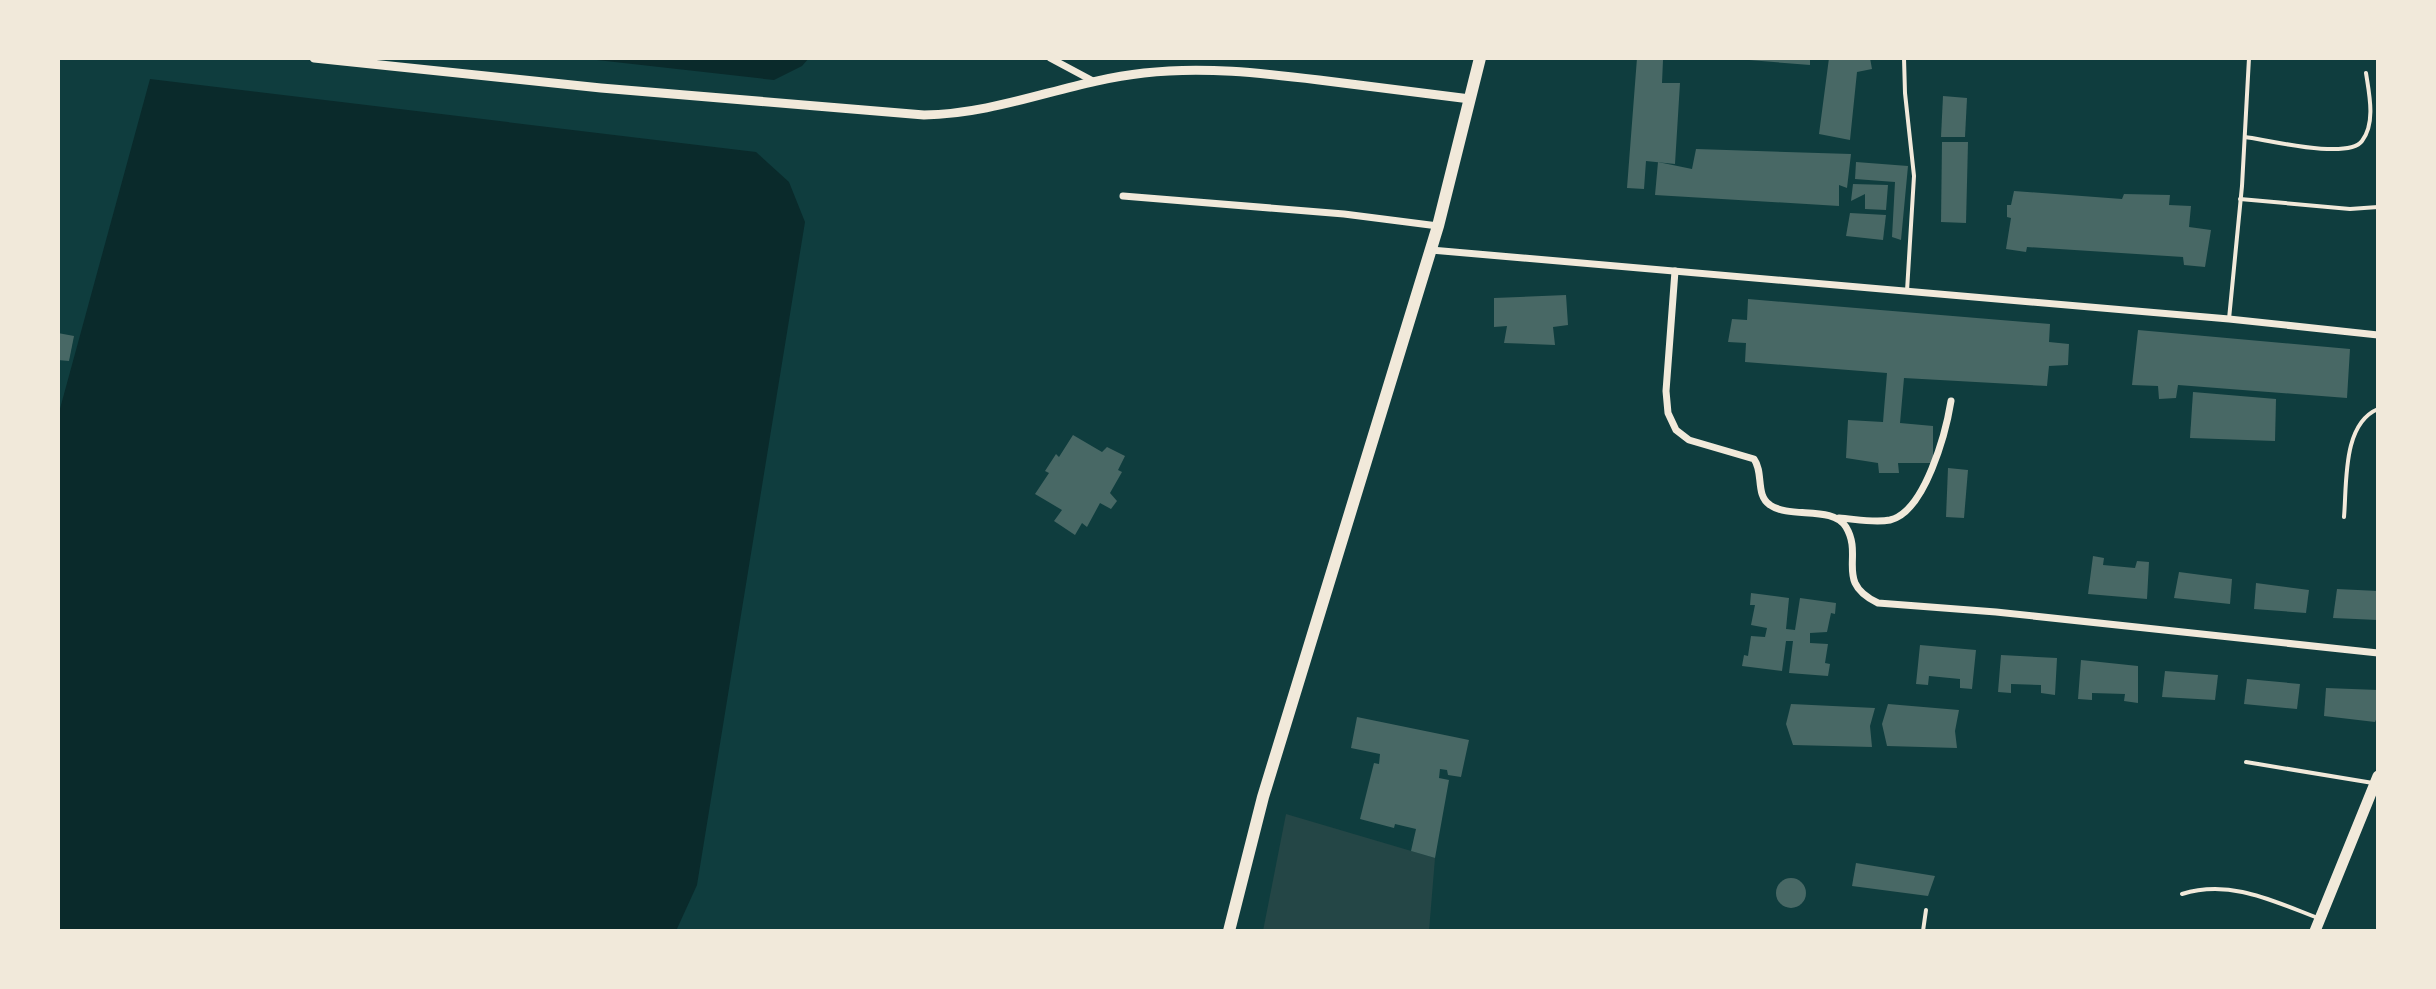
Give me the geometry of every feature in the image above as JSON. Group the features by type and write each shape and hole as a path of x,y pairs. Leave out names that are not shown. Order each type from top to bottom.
{"main road":[{"path":"1229,931 1263,797 1438,226 1480,58"},
{"path":"2315,931 2376,780"}],"street":[{"path":"314,58 601,88 924,115 953,115 985,109 1143,73 1213,70 1470,99"},
{"path":"1050,58 1095,83"},
{"path":"1123,196 1344,214 1438,226"},
{"path":"1431,250 2229,319 2378,335"},
{"path":"1675,271 1666,391 1668,413 1676,430 1689,440 1754,459 1759,466 1763,499 1780,510 1878,521 1891,520 1903,514 1913,503 1937,457 1946,431 1951,401"},
{"path":"1837,518 1849,535 1852,572 1857,588 1878,603 1996,612 2378,653"}],"lane":[{"path":"1904,58 1914,176 1907,291"},
{"path":"2229,319 2249,58"},
{"path":"2245,137 2331,149 2355,147 2362,141 2370,113 2366,73"},
{"path":"2240,199 2350,209 2378,207"},
{"path":"2344,517 2354,434 2363,418 2378,409"},
{"path":"2246,762 2376,780"},
{"path":"2182,894 2213,887 2234,889 2320,918"},
{"path":"1923,931 1926,910"}],"shaded area":[{"path":"579,58 809,58 802,66 774,80"},
{"path":"150,79 756,152 789,182 805,222 697,885 676,931 58,931 58,416"},
{"path":"1286,814 1435,858 1429,931 1263,931"}],"building":[{"path":"1637,58 1663,60 1662,83 1680,83 1675,164 1646,161 1644,189 1627,188"},
{"path":"1810,58 1810,65 1749,60"},
{"path":"1829,58 1870,58 1872,69 1857,72 1850,140 1819,134"},
{"path":"1943,96 1967,98 1965,137 1941,137"},
{"path":"1942,142 1968,142 1966,223 1941,222"},
{"path":"1696,149 1851,154 1847,188 1839,185 1839,206 1655,195 1658,162 1692,169"},
{"path":"1856,162 1908,166 1901,240 1892,237 1895,182 1855,179"},
{"path":"1853,184 1888,185 1886,210 1865,209 1865,194 1851,201"},
{"path":"2014,191 2122,199 2124,194 2170,195 2169,205 2191,206 2189,227 2211,230 2205,267 2184,265 2183,257 2027,247 2026,252 2006,249 2011,218 2007,217 2007,205 2011,205"},
{"path":"1850,213 1886,215 1883,240 1846,236"},
{"path":"1566,295 1568,325 1553,327 1555,345 1504,343 1507,326 1494,327 1494,298"},
{"path":"1748,299 2050,324 2049,342 2069,344 2068,365 2049,366 2047,386 1904,378 1900,423 1933,426 1933,463 1898,463 1899,473 1879,473 1878,463 1846,458 1848,420 1883,422 1887,373 1745,362 1746,343 1728,342 1732,319 1747,320"},
{"path":"2138,330 2350,349 2347,398 2178,385 2176,398 2159,399 2158,386 2132,385"},
{"path":"58,333 74,336 69,361 58,360"},
{"path":"2193,392 2276,399 2275,441 2190,438"},
{"path":"1073,435 1102,452 1107,447 1125,456 1118,470 1122,472 1110,493 1117,501 1111,509 1100,503 1087,527 1082,523 1075,535 1054,521 1062,510 1035,494 1049,473 1045,471 1056,454 1059,457"},
{"path":"1948,468 1968,470 1964,518 1946,517"},
{"path":"2093,556 2104,558 2103,565 2135,568 2137,561 2149,562 2147,599 2088,594"},
{"path":"2179,572 2232,579 2230,604 2174,598"},
{"path":"2256,583 2309,590 2306,613 2254,609"},
{"path":"2337,589 2378,591 2378,620 2333,618"},
{"path":"1751,593 1789,598 1786,629 1795,630 1800,598 1836,603 1827,632 1810,633 1810,643 1828,644 1825,663 1830,664 1828,676 1789,673 1793,641 1786,641 1782,671 1742,666 1744,655 1748,656 1751,636 1765,637 1767,628 1751,625 1755,605 1750,605"},
{"path":"1920,645 1976,650 1972,689 1960,688 1960,679 1929,676 1928,685 1916,684"},
{"path":"2001,655 2057,658 2055,695 2041,693 2041,685 2011,684 2011,693 1998,692"},
{"path":"2081,660 2138,666 2138,703 2124,701 2125,694 2092,693 2092,700 2078,699"},
{"path":"2165,671 2218,675 2215,700 2162,697"},
{"path":"2247,679 2300,684 2297,709 2244,704"},
{"path":"2326,688 2378,690 2375,722 2324,716"},
{"path":"1791,704 1875,708 1870,726 1872,747 1793,745 1786,724"},
{"path":"1888,704 1959,710 1955,731 1957,748 1887,746 1882,724"},
{"path":"1357,717 1469,740 1461,777 1448,775 1447,770 1440,769 1439,778 1449,780 1435,858 1411,851 1416,829 1395,824 1394,828 1360,819 1374,763 1379,764 1380,754 1351,748"},
{"path":"1856,863 1935,876 1928,896 1852,886"},
{"path":"1791,878 1802,882 1806,893 1802,904 1791,908 1780,904 1776,893 1780,882"}]}
